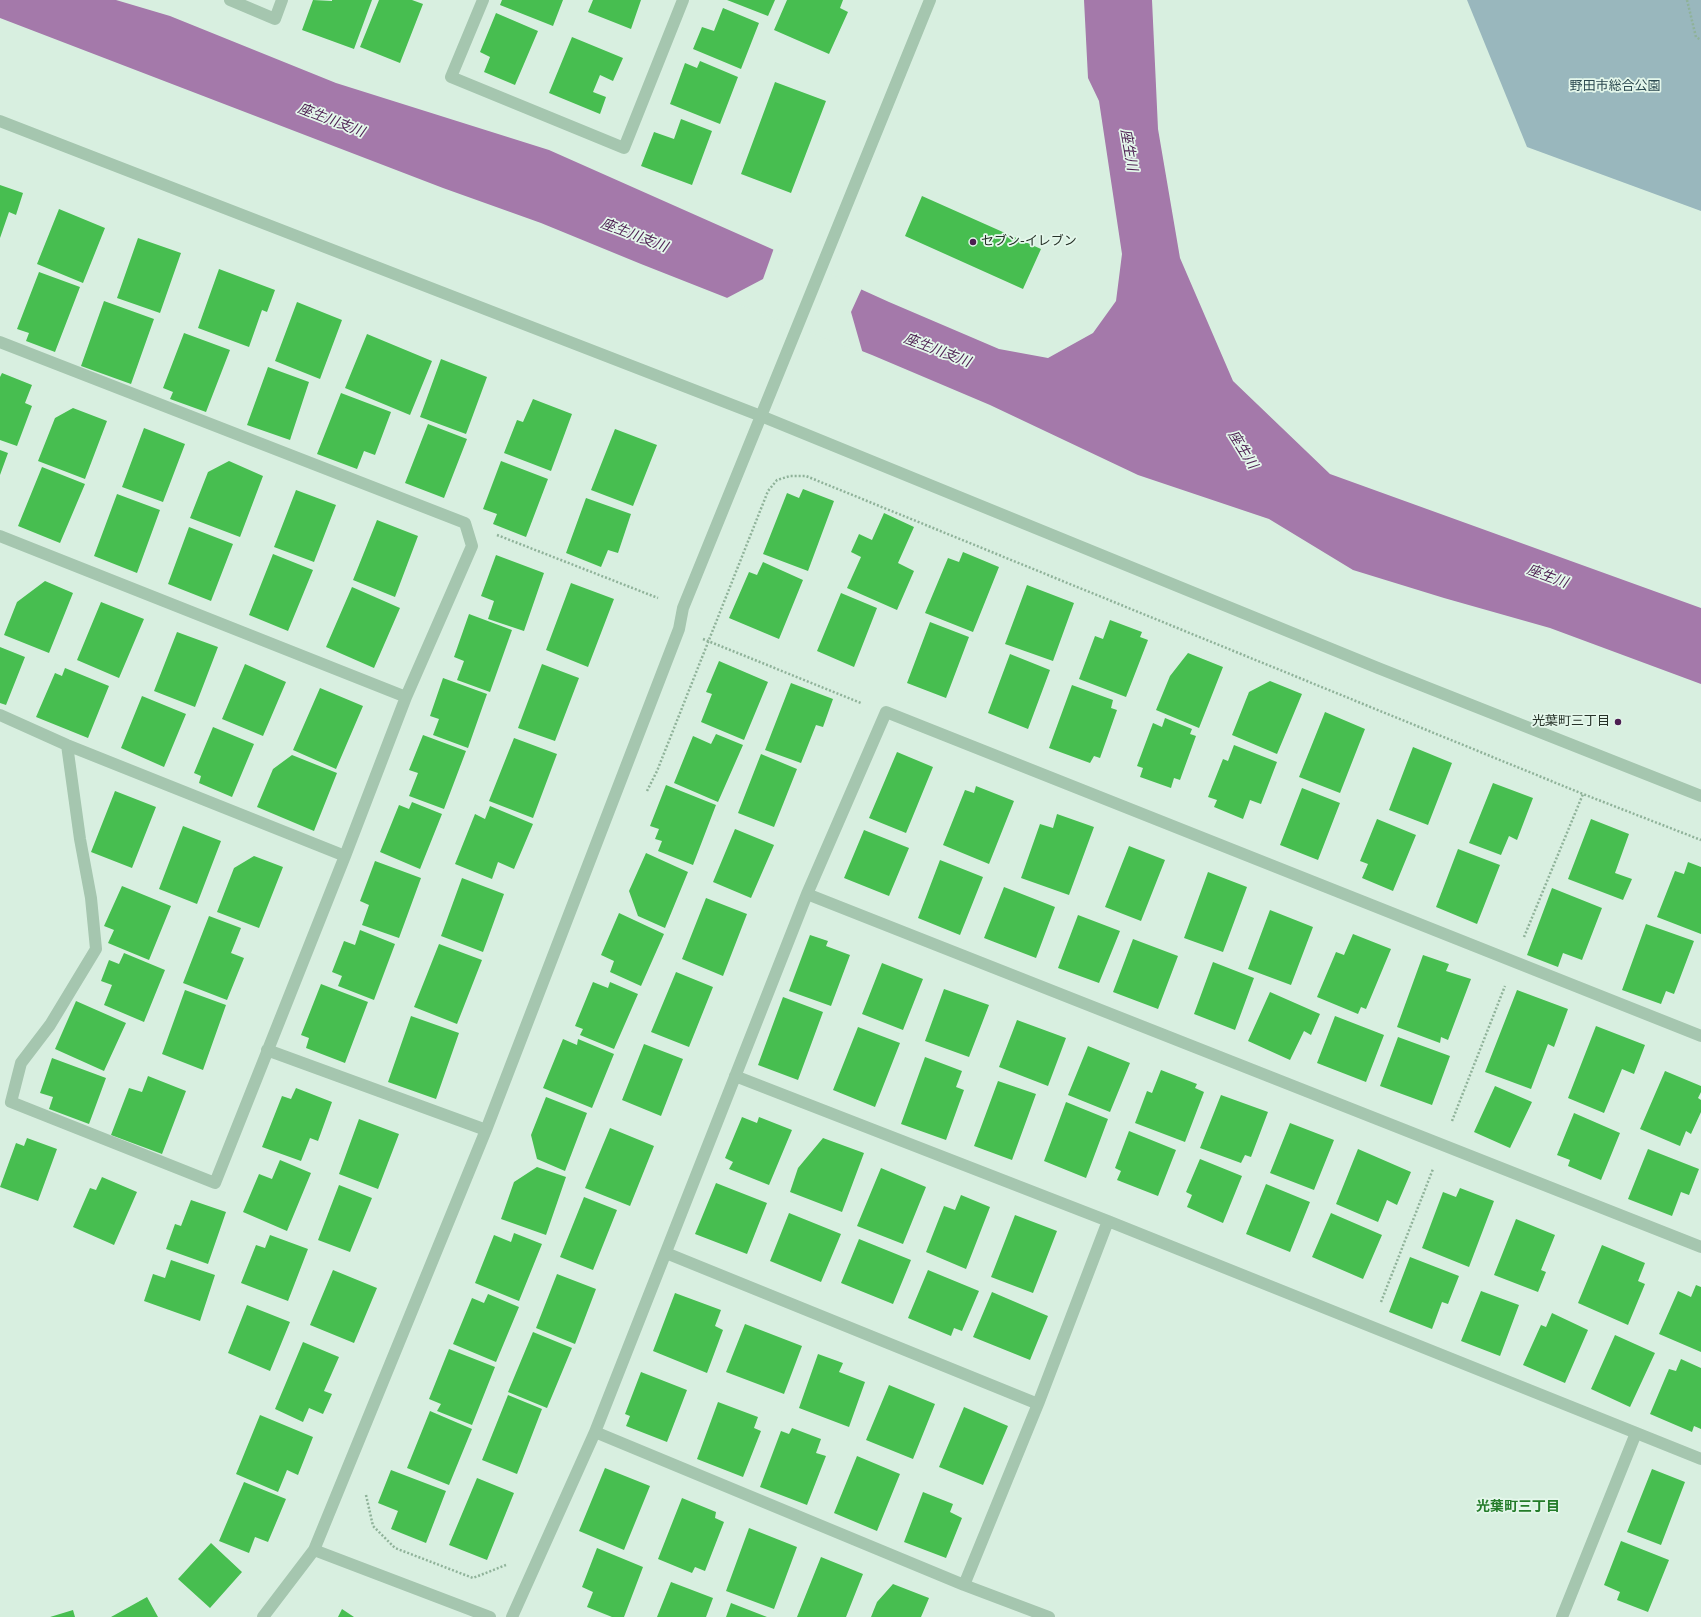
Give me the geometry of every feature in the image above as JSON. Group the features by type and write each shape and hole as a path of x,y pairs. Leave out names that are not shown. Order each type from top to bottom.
{"street":[{"path":"230,0 275,18 282,0"},
{"path":"483,0 451,77 624,148 683,0"},
{"path":"263,1617 314,1550 486,1130 678,629 684,608 930,0"},
{"path":"0,121 761,416 1378,668 1701,796"},
{"path":"0,342 465,523 472,546 406,697 345,856 215,1183 11,1102 21,1064 50,1025 96,949 91,898 80,839 67,745"},
{"path":"0,536 406,697"},
{"path":"512,1617 595,1432 807,894 886,712 1701,1036"},
{"path":"0,715 67,745 345,856"},
{"path":"807,894 1701,1246"},
{"path":"267,1050 486,1130"},
{"path":"735,1076 1108,1221 1701,1459"},
{"path":"964,1585 1038,1404 1108,1221"},
{"path":"666,1253 1038,1404"},
{"path":"595,1432 964,1585 1049,1617"},
{"path":"1565,1616 1636,1433"},
{"path":"314,1550 490,1617"}],"path":[{"path":"1687,0 1696,37 1701,40"},
{"path":"465,523 684,608"},
{"path":"678,629 886,712"},
{"path":"1372,1327 1514,962 1583,794 1701,840"}],"green space":[{"name":"野田市総合公園","path":"1467,0 1701,0 1701,211 1527,147"}],"water":[{"path":"0,0 116,0 170,16 336,83 549,150 889,302 999,349 1048,358 1093,333 1116,301 1122,254 1099,101 1088,78 1084,0 1152,0 1158,129 1180,258 1233,381 1330,474 1701,608 1701,684 1550,628 1353,570 1269,519 1138,475 990,405 872,355 541,223 443,188 0,18"}],"pier":[{"path":"774,248 862,288 851,312 863,354 725,299 763,279"}],"building":[{"path":"313,0 372,0 354,49 302,30"},
{"path":"379,0 412,0 423,4 400,63 360,47"},
{"path":"502,0 563,0 553,26 500,5"},
{"path":"593,0 641,0 631,29 588,12"},
{"path":"727,0 775,0 768,16"},
{"path":"787,0 843,0 840,8 848,12 829,54 774,30"},
{"path":"723,8 759,23 741,69 693,49 702,27 714,31"},
{"path":"496,13 538,31 515,85 484,72 490,57 480,52"},
{"path":"572,37 623,58 613,81 600,75 593,92 606,97 600,114 549,93"},
{"path":"700,61 738,77 720,124 670,104 685,63 697,68"},
{"path":"775,82 826,101 791,193 741,174"},
{"path":"681,119 712,131 692,185 641,166 654,132 674,139"},
{"path":"0,185 23,193 16,215 9,212 0,238"},
{"name":"セブン-イレブン","path":"922,196 1041,249 1023,289 905,236"},
{"path":"59,209 105,228 83,283 37,264"},
{"path":"138,238 181,253 160,313 117,298"},
{"path":"219,269 275,290 267,312 262,310 249,347 198,328"},
{"path":"39,272 80,287 55,352 26,341 29,333 17,329"},
{"path":"104,301 154,319 131,384 81,366"},
{"path":"297,302 342,320 320,379 275,361"},
{"path":"184,333 230,350 206,412 170,399 173,392 163,388"},
{"path":"367,334 432,361 410,415 345,388"},
{"path":"441,359 487,377 466,434 420,417"},
{"path":"268,367 309,382 290,440 247,425"},
{"path":"2,373 32,385 25,403 32,406 17,446 0,440 0,377"},
{"path":"341,393 391,412 375,455 364,451 357,469 317,454"},
{"path":"533,399 572,414 551,471 504,453 517,420 523,422"},
{"path":"73,408 107,421 85,479 38,461 55,418"},
{"path":"428,424 467,439 444,498 405,483"},
{"path":"144,428 185,444 163,502 122,487"},
{"path":"615,429 657,445 633,506 591,490"},
{"path":"0,450 8,453 0,475"},
{"path":"229,461 263,476 240,537 190,518 208,472"},
{"path":"501,461 548,479 526,537 493,524 497,514 483,509"},
{"path":"42,467 85,484 60,543 18,526"},
{"path":"803,489 834,501 808,571 763,554 787,493 799,498"},
{"path":"296,490 336,505 314,562 274,547"},
{"path":"117,494 160,510 137,573 94,556"},
{"path":"586,498 631,514 618,553 608,550 601,567 566,553"},
{"path":"884,513 914,527 898,563 914,571 897,610 847,588 861,557 851,552 859,534 872,540"},
{"path":"377,520 418,536 395,597 353,580"},
{"path":"189,527 233,544 211,601 168,584"},
{"path":"963,552 999,567 973,632 925,613 948,558 959,562"},
{"path":"273,554 313,570 288,631 249,615"},
{"path":"496,555 544,573 524,631 488,619 494,601 481,596"},
{"path":"763,562 803,580 779,639 729,618 749,572 757,575"},
{"path":"45,581 73,593 49,653 4,635 17,602"},
{"path":"571,583 614,599 588,667 546,650"},
{"path":"1027,585 1074,603 1053,661 1005,644"},
{"path":"352,587 400,608 374,668 326,647"},
{"path":"841,593 877,608 854,667 817,651"},
{"path":"101,602 144,619 119,678 77,660"},
{"path":"469,614 512,630 490,692 457,680 464,661 454,657"},
{"path":"1110,620 1142,632 1140,637 1148,640 1126,697 1079,679 1095,636 1103,639"},
{"path":"930,622 969,637 946,698 907,683"},
{"path":"177,632 218,647 195,707 154,691"},
{"path":"0,647 25,657 6,705 0,703"},
{"path":"1188,653 1223,667 1199,728 1156,710 1170,676"},
{"path":"1010,654 1050,670 1028,729 988,713"},
{"path":"719,661 768,682 744,740 701,722 712,694 706,692"},
{"path":"245,664 286,682 263,736 222,719"},
{"path":"542,664 579,678 555,741 518,728"},
{"path":"65,668 109,686 88,738 36,717 55,673 62,676"},
{"path":"443,678 487,694 468,748 433,735 439,719 430,716"},
{"path":"1270,681 1302,694 1277,754 1232,735 1249,692"},
{"path":"791,683 833,699 823,727 816,725 801,763 765,750"},
{"path":"1072,685 1113,700 1111,708 1117,710 1100,758 1094,756 1090,763 1049,748"},
{"path":"320,688 363,706 336,769 293,750"},
{"path":"142,696 186,714 164,767 121,748"},
{"path":"1325,712 1365,729 1340,793 1299,777"},
{"path":"1165,718 1192,729 1190,734 1196,736 1180,780 1174,778 1171,788 1140,777 1143,768 1137,766 1153,723 1162,727"},
{"path":"213,727 254,744 232,797 199,783 201,776 194,773"},
{"path":"716,734 743,745 718,802 674,783 693,736 711,744"},
{"path":"423,735 466,751 444,809 409,796 418,773 409,770"},
{"path":"514,738 557,754 533,818 489,801"},
{"path":"1234,745 1277,762 1261,804 1250,800 1243,819 1214,807 1217,800 1208,797 1223,759 1228,761"},
{"path":"1413,747 1452,763 1428,825 1389,810"},
{"path":"897,752 933,767 906,833 869,818"},
{"path":"761,754 797,769 774,827 738,813"},
{"path":"292,755 337,773 314,831 257,807 273,769"},
{"path":"1493,783 1533,798 1517,840 1509,836 1501,855 1469,843"},
{"path":"666,785 716,805 693,865 658,851 662,841 655,839 659,829 650,826"},
{"path":"976,786 1014,801 989,864 943,845 965,790 974,793"},
{"path":"1302,788 1340,803 1318,860 1280,845"},
{"path":"115,791 156,807 132,868 91,852"},
{"path":"412,802 442,814 420,869 380,852 399,805 409,809"},
{"path":"490,806 533,824 514,869 498,862 492,879 455,864 475,814 485,819"},
{"path":"1057,814 1094,827 1069,895 1021,878 1040,824 1053,828"},
{"path":"1377,819 1416,835 1393,891 1362,878 1368,864 1360,861"},
{"path":"1591,819 1629,834 1615,873 1632,879 1623,900 1568,879"},
{"path":"183,826 221,841 197,904 159,889"},
{"path":"735,829 774,845 751,898 713,882"},
{"path":"864,830 909,848 889,896 844,878"},
{"path":"1129,846 1165,860 1141,921 1105,907"},
{"path":"1458,849 1500,865 1477,924 1436,907"},
{"path":"646,853 688,872 665,928 638,916 629,891"},
{"path":"254,856 283,867 259,928 217,912 234,868"},
{"path":"940,860 983,877 960,935 918,918"},
{"path":"375,861 421,878 399,938 362,925 369,905 360,901"},
{"path":"1688,862 1701,867 1701,934 1657,917 1675,871 1684,874"},
{"path":"1208,872 1247,887 1223,952 1184,938"},
{"path":"462,878 504,894 483,952 441,936"},
{"path":"122,886 171,906 149,960 108,943 114,930 104,926"},
{"path":"1004,887 1055,907 1036,958 984,938"},
{"path":"1552,888 1602,908 1582,960 1563,953 1558,967 1527,955"},
{"path":"706,898 747,914 723,976 682,959"},
{"path":"1270,910 1313,927 1291,985 1248,969"},
{"path":"619,913 664,934 641,986 610,972 614,961 601,955"},
{"path":"1078,915 1120,931 1099,983 1058,968"},
{"path":"209,916 241,928 231,953 244,958 227,1000 183,983"},
{"path":"1646,924 1694,941 1674,994 1666,991 1661,1004 1622,990"},
{"path":"360,930 395,944 374,1000 338,986 342,976 332,972 344,941 355,945"},
{"path":"1353,934 1391,949 1366,1009 1361,1007 1358,1014 1317,997 1336,952 1344,955"},
{"path":"810,935 828,941 826,946 850,955 831,1006 789,991"},
{"path":"1133,939 1178,956 1158,1009 1113,992"},
{"path":"439,944 482,960 457,1024 414,1007"},
{"path":"124,953 165,970 144,1022 104,1005 112,985 101,981 109,960 119,964"},
{"path":"1423,955 1449,964 1446,971 1471,979 1448,1040 1441,1037 1440,1043 1397,1027"},
{"path":"1213,962 1254,978 1235,1030 1194,1014"},
{"path":"882,963 923,979 903,1030 862,1014"},
{"path":"676,972 713,987 689,1047 651,1032"},
{"path":"593,982 608,988 610,982 638,994 614,1049 580,1035 583,1029 575,1026"},
{"path":"321,984 368,1002 345,1063 306,1048 309,1038 301,1035"},
{"path":"944,989 989,1005 969,1057 925,1041"},
{"path":"185,990 226,1005 203,1070 162,1054"},
{"path":"1517,990 1568,1009 1554,1047 1548,1044 1531,1089 1485,1072"},
{"path":"1270,992 1320,1014 1311,1035 1304,1031 1290,1060 1248,1041"},
{"path":"783,997 823,1012 798,1080 758,1065"},
{"path":"76,1001 126,1023 104,1071 55,1049"},
{"path":"411,1016 459,1033 436,1099 388,1082"},
{"path":"1335,1016 1384,1035 1366,1082 1317,1063"},
{"path":"1017,1020 1066,1038 1048,1086 999,1067"},
{"path":"1596,1026 1645,1045 1634,1074 1622,1069 1604,1113 1568,1098"},
{"path":"858,1027 900,1043 875,1107 833,1090"},
{"path":"1398,1037 1450,1056 1432,1105 1380,1086"},
{"path":"563,1039 577,1045 578,1039 614,1054 592,1108 543,1088"},
{"path":"644,1044 683,1059 661,1116 622,1100"},
{"path":"1088,1046 1130,1063 1110,1112 1068,1095"},
{"path":"925,1057 962,1071 956,1087 964,1090 946,1140 901,1124"},
{"path":"52,1058 106,1078 89,1124 49,1109 53,1097 40,1093"},
{"path":"1161,1070 1197,1084 1195,1088 1204,1092 1185,1142 1135,1123 1147,1091 1152,1093"},
{"path":"1665,1071 1701,1086 1701,1092 1698,1098 1701,1100 1701,1112 1691,1134 1686,1131 1680,1146 1640,1129"},
{"path":"148,1076 186,1091 162,1154 111,1135 129,1088 142,1092"},
{"path":"998,1081 1036,1094 1012,1160 974,1146"},
{"path":"1495,1086 1532,1102 1510,1148 1474,1132"},
{"path":"296,1088 332,1102 318,1141 310,1138 301,1161 262,1147 282,1096 291,1099"},
{"path":"1221,1095 1268,1112 1251,1157 1245,1155 1241,1163 1200,1148"},
{"path":"546,1097 587,1113 565,1171 537,1159 531,1135"},
{"path":"1066,1102 1108,1119 1086,1178 1044,1161"},
{"path":"1574,1113 1620,1133 1601,1180 1568,1166 1570,1160 1557,1155"},
{"path":"742,1117 757,1123 759,1117 792,1130 769,1185 729,1169 733,1162 725,1158"},
{"path":"359,1119 399,1134 378,1189 339,1174"},
{"path":"1290,1123 1334,1140 1314,1190 1270,1173"},
{"path":"610,1128 654,1146 630,1206 585,1188"},
{"path":"1129,1131 1176,1150 1158,1196 1117,1180 1121,1171 1115,1168"},
{"path":"27,1138 57,1149 38,1201 0,1187 16,1143 24,1146"},
{"path":"823,1138 864,1153 842,1212 790,1192 798,1168"},
{"path":"1358,1149 1411,1172 1397,1205 1387,1200 1378,1222 1336,1204"},
{"path":"1648,1149 1699,1169 1689,1195 1681,1192 1672,1216 1628,1199"},
{"path":"1200,1159 1242,1176 1223,1223 1187,1207 1192,1195 1186,1192"},
{"path":"280,1160 311,1173 287,1231 243,1212 259,1174 272,1179"},
{"path":"537,1167 566,1177 546,1235 501,1219 514,1182"},
{"path":"881,1168 926,1187 903,1244 857,1226"},
{"path":"102,1177 137,1192 114,1245 73,1227 90,1188 96,1190"},
{"path":"716,1183 767,1203 747,1254 695,1234"},
{"path":"1266,1184 1310,1202 1290,1252 1246,1234"},
{"path":"339,1185 372,1198 350,1252 318,1240"},
{"path":"1460,1188 1494,1201 1469,1267 1422,1248 1443,1192 1456,1197"},
{"path":"961,1195 990,1207 966,1269 926,1252 944,1206 955,1210"},
{"path":"584,1197 617,1210 593,1270 560,1257"},
{"path":"191,1200 226,1212 208,1264 166,1249 175,1224 181,1226"},
{"path":"789,1213 841,1234 821,1282 770,1261"},
{"path":"1331,1213 1382,1235 1363,1279 1312,1257"},
{"path":"1015,1215 1057,1231 1033,1293 991,1277"},
{"path":"1516,1219 1555,1235 1541,1270 1546,1272 1538,1292 1494,1275"},
{"path":"514,1233 542,1244 519,1301 475,1283 494,1235 511,1242"},
{"path":"270,1235 308,1249 288,1301 241,1283 256,1245 265,1248"},
{"path":"859,1239 911,1260 893,1304 841,1283"},
{"path":"1602,1245 1645,1263 1638,1281 1645,1284 1628,1325 1578,1303"},
{"path":"1410,1257 1459,1276 1448,1304 1442,1302 1432,1329 1389,1312"},
{"path":"171,1260 215,1275 200,1321 144,1301 153,1274 165,1278"},
{"path":"333,1270 377,1288 354,1343 310,1325"},
{"path":"928,1270 979,1291 962,1331 954,1328 951,1336 908,1318"},
{"path":"557,1274 596,1289 575,1344 536,1328"},
{"path":"1696,1285 1701,1287 1701,1352 1659,1334 1678,1291 1691,1297"},
{"path":"1481,1291 1519,1305 1500,1356 1461,1341"},
{"path":"992,1292 1048,1316 1030,1360 973,1337"},
{"path":"675,1293 721,1310 715,1326 723,1330 707,1373 653,1351"},
{"path":"488,1294 519,1307 496,1362 453,1344 472,1298 484,1303"},
{"path":"247,1305 290,1322 270,1371 228,1353"},
{"path":"1552,1313 1588,1330 1565,1383 1523,1365 1541,1325 1546,1327"},
{"path":"745,1324 802,1346 784,1394 726,1372"},
{"path":"533,1332 572,1348 547,1408 508,1392"},
{"path":"1615,1335 1655,1353 1630,1407 1591,1389"},
{"path":"303,1342 339,1357 324,1391 332,1394 323,1414 309,1408 303,1422 275,1409"},
{"path":"449,1349 495,1367 472,1425 437,1411 441,1404 429,1399"},
{"path":"818,1354 843,1363 839,1372 865,1382 849,1427 799,1408"},
{"path":"1681,1359 1701,1368 1701,1429 1694,1426 1692,1432 1650,1414 1669,1369 1676,1371"},
{"path":"641,1372 687,1390 667,1442 626,1426 630,1416 625,1414"},
{"path":"889,1385 935,1404 913,1459 866,1440"},
{"path":"508,1395 542,1409 517,1474 482,1460"},
{"path":"718,1402 758,1417 754,1428 761,1431 743,1477 697,1459"},
{"path":"964,1407 1008,1426 983,1485 939,1467"},
{"path":"430,1411 472,1429 449,1485 407,1468"},
{"path":"260,1415 313,1437 298,1475 287,1470 278,1492 236,1474"},
{"path":"792,1428 821,1439 816,1453 826,1456 807,1505 760,1487 781,1431 789,1434"},
{"path":"857,1456 900,1474 877,1531 834,1513"},
{"path":"605,1468 650,1486 624,1550 579,1531"},
{"path":"1652,1469 1685,1482 1661,1545 1627,1532"},
{"path":"391,1470 446,1491 426,1543 391,1529 398,1511 378,1503"},
{"path":"477,1478 514,1493 487,1560 449,1545"},
{"path":"244,1482 286,1499 268,1542 255,1537 249,1553 219,1541"},
{"path":"923,1492 953,1504 950,1512 962,1518 946,1558 904,1542"},
{"path":"682,1498 716,1512 715,1518 724,1522 705,1571 695,1567 692,1573 658,1559"},
{"path":"749,1528 797,1547 774,1609 726,1591"},
{"path":"1621,1541 1669,1560 1648,1612 1617,1600 1620,1592 1604,1585"},
{"path":"211,1543 242,1572 210,1608 178,1579"},
{"path":"597,1548 643,1567 624,1617 612,1617 587,1607 593,1592 582,1587"},
{"path":"821,1557 863,1574 846,1617 797,1617"},
{"path":"671,1582 713,1598 706,1617 657,1617"},
{"path":"893,1584 929,1598 921,1617 871,1617 877,1602"},
{"path":"147,1597 158,1617 111,1617"},
{"path":"731,1603 767,1617 726,1617"},
{"path":"342,1609 354,1617 338,1617"},
{"path":"73,1610 75,1617 50,1617"}],"place":[{"name":"セブン-イレブン","path":"973,242"},
{"name":"光葉町三丁目","path":"1618,722"}],"district":[{"name":"光葉町三丁目","path":"1518,1507"}],"water label":[{"name":"座生川支川","path":"331,121"},
{"name":"座生川","path":"1128,150"},
{"name":"座生川支川","path":"634,236"},
{"name":"座生川支川","path":"937,351"},
{"name":"座生川","path":"1242,450"},
{"name":"座生川","path":"1547,577"}]}
